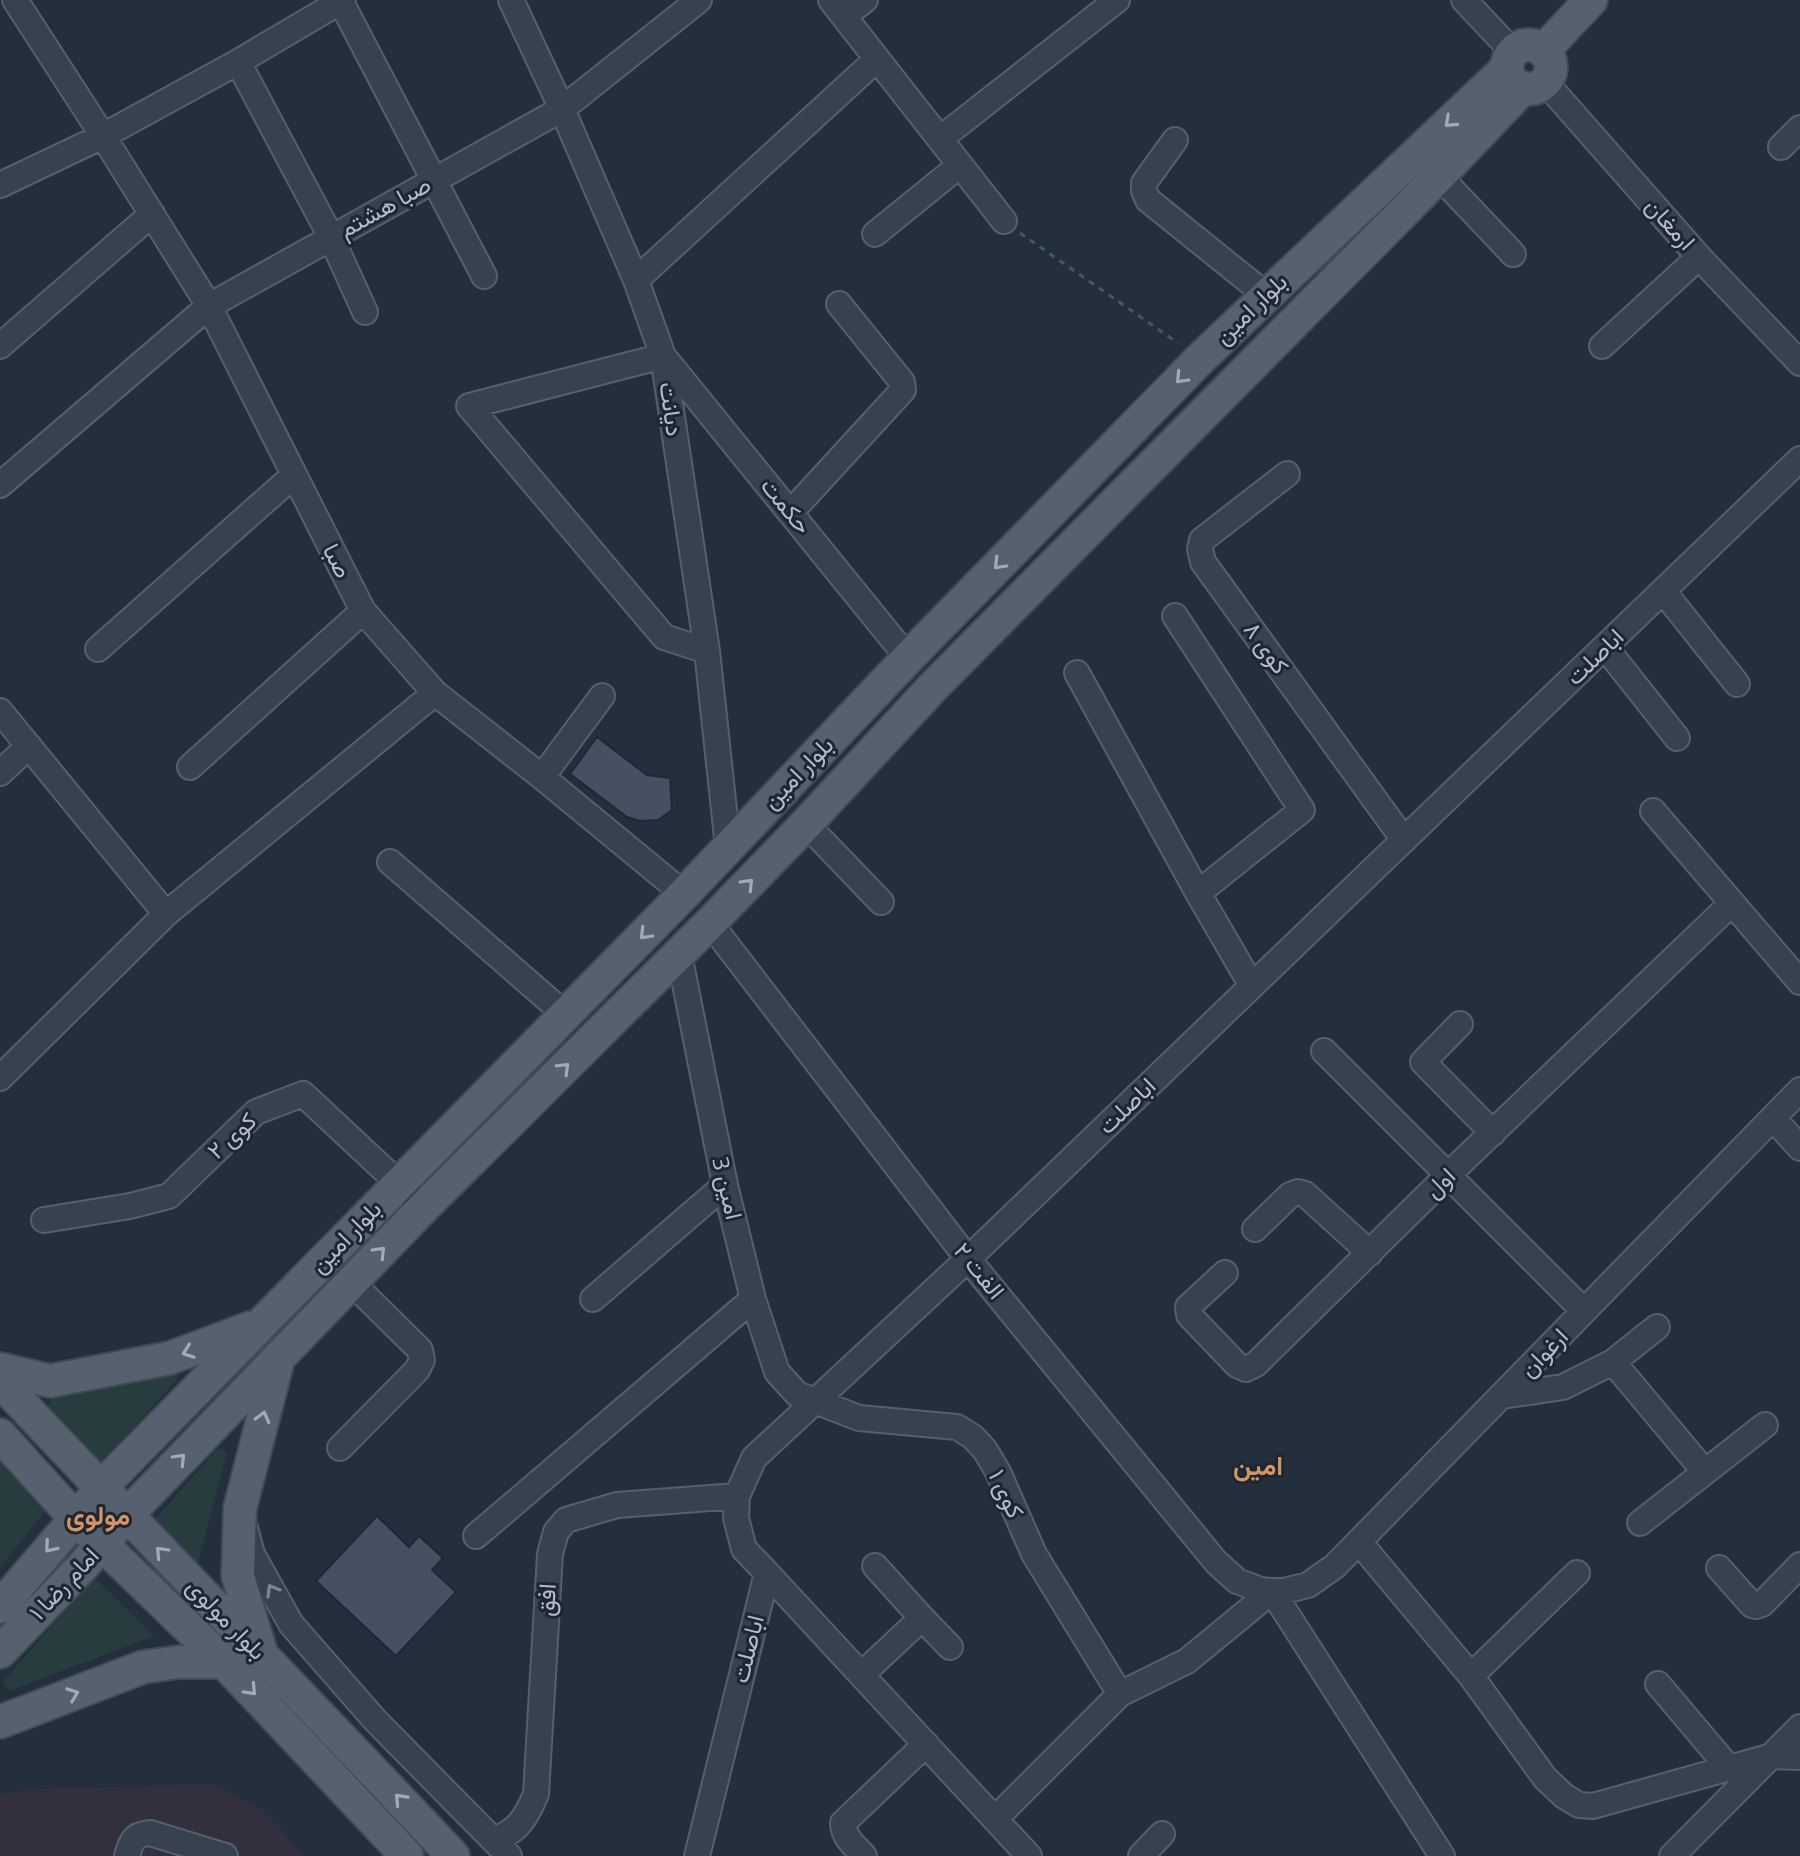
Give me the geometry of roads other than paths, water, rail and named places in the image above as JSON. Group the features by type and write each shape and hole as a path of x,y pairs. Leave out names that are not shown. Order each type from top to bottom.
{"main road":[{"name":"بلوار امین","path":"127,1515 424,1207 710,923 933,687 1439,176 1526,68 1591,0"},
{"name":"بلوار امین","path":"101,1489 684,894 908,658 1200,359 1266,295 1526,68"},
{"path":"908,658 933,687"},
{"path":"0,1369 50,1381 170,1358 261,1325"},
{"path":"262,1656 238,1576 240,1508 279,1355"},
{"name":"بلوار مولوی","path":"0,1381 453,1856"},
{"name":"بلوار مولوی","path":"0,1435 75,1518 224,1662 407,1856"},
{"name":"امام رضا ۱","path":"0,1607 101,1489"},
{"name":"امام رضا ۱","path":"0,1652 127,1515"},
{"path":"0,1722 143,1667 179,1662 224,1662"}],"street":[{"name":"صبا","path":"15,0 209,306 363,611 435,693 684,894"},
{"name":"دیانت","path":"511,0 636,280 663,356 707,651 728,847"},
{"name":"صبا هشتم","path":"0,485 209,306 562,109 699,0"},
{"path":"865,0 837,8 1004,221"},
{"path":"940,139 1117,0"},
{"name":"ارمغان","path":"1464,0 1800,363"},
{"path":"0,185 103,136 342,1 484,276"},
{"path":"636,280 877,59"},
{"path":"238,62 331,237 365,312"},
{"path":"1781,147 1800,128"},
{"path":"1175,140 1144,183 1148,200 1266,295"},
{"path":"875,234 960,165"},
{"path":"1439,176 1513,254"},
{"path":"0,346 152,214"},
{"path":"1602,346 1699,257"},
{"path":"791,512 903,390 902,382 839,304"},
{"path":"663,356 469,406 664,637 707,651"},
{"name":"حکمت","path":"663,356 908,658"},
{"name":"اباصلت","path":"697,1856 767,1573 744,1549 736,1518 737,1496 754,1458 968,1259 1800,459"},
{"name":"کوی ۸","path":"1287,474 1202,540 1200,549 1203,562 1404,840"},
{"path":"98,649 293,476"},
{"path":"1663,591 1737,684"},
{"path":"190,767 363,611"},
{"path":"1175,616 1302,810 1198,893"},
{"path":"1605,647 1677,738"},
{"path":"1077,673 1252,986"},
{"path":"0,1078 166,914 435,693"},
{"path":"542,777 602,696"},
{"path":"0,711 166,914"},
{"path":"0,773 29,746"},
{"path":"1653,811 1800,982"},
{"path":"806,824 881,902"},
{"path":"390,862 566,1015"},
{"name":"اول","path":"1225,1273 1188,1307 1189,1315 1237,1365 1246,1369 1256,1364 1732,903"},
{"name":"الفت ۲","path":"710,923 968,1259 1216,1562 1237,1581 1272,1591"},
{"name":"امین 3","path":"679,954 725,1185 753,1299 777,1372 797,1394 815,1401"},
{"path":"1460,1024 1423,1062 1493,1133"},
{"path":"1324,1051 1584,1311"},
{"name":"ارغوان","path":"1272,1591 1308,1585 1335,1566 1800,1090"},
{"name":"کوی ۲","path":"44,1220 130,1206 169,1196 256,1112 303,1094 399,1183"},
{"path":"1773,1118 1800,1148"},
{"path":"399,1183 424,1207"},
{"path":"593,1299 725,1185"},
{"path":"1255,1229 1290,1195 1298,1192 1305,1194 1370,1253"},
{"path":"340,1448 417,1370 422,1360 420,1350 351,1282"},
{"path":"476,1536 753,1299"},
{"path":"1502,1396 1563,1387 1613,1362 1657,1327"},
{"path":"1613,1362 1705,1472"},
{"name":"کوی ۱","path":"815,1401 859,1418 957,1427 973,1437 998,1472 1034,1554 1120,1694"},
{"path":"1640,1523 1765,1425"},
{"name":"افق","path":"501,1848 507,1835 528,1812 536,1794 550,1554 556,1532 566,1520 617,1505 737,1496"},
{"path":"240,1508 252,1554 291,1624 375,1720 501,1848"},
{"path":"1359,1542 1471,1676 1545,1778 1579,1805 1593,1806 1772,1756 1800,1757"},
{"path":"1719,1568 1756,1606 1762,1604 1800,1565"},
{"path":"875,1566 950,1647"},
{"path":"767,1573 1029,1856"},
{"path":"1471,1676 1577,1573"},
{"path":"995,1819 1120,1694 1187,1661 1272,1591 1442,1856"},
{"path":"861,1675 922,1618"},
{"path":"1658,1684 1728,1767"},
{"path":"325,1720 375,1720"},
{"path":"1687,1851 1800,1727"},
{"path":"864,1856 846,1837 843,1823 926,1744"},
{"path":"127,1856 132,1841 138,1835 150,1833 225,1856"},
{"path":"1141,1856 1162,1834"}],"district":[{"name":"امین","path":"1258,1466"},
{"name":"مولوی","path":"98,1516"}]}
